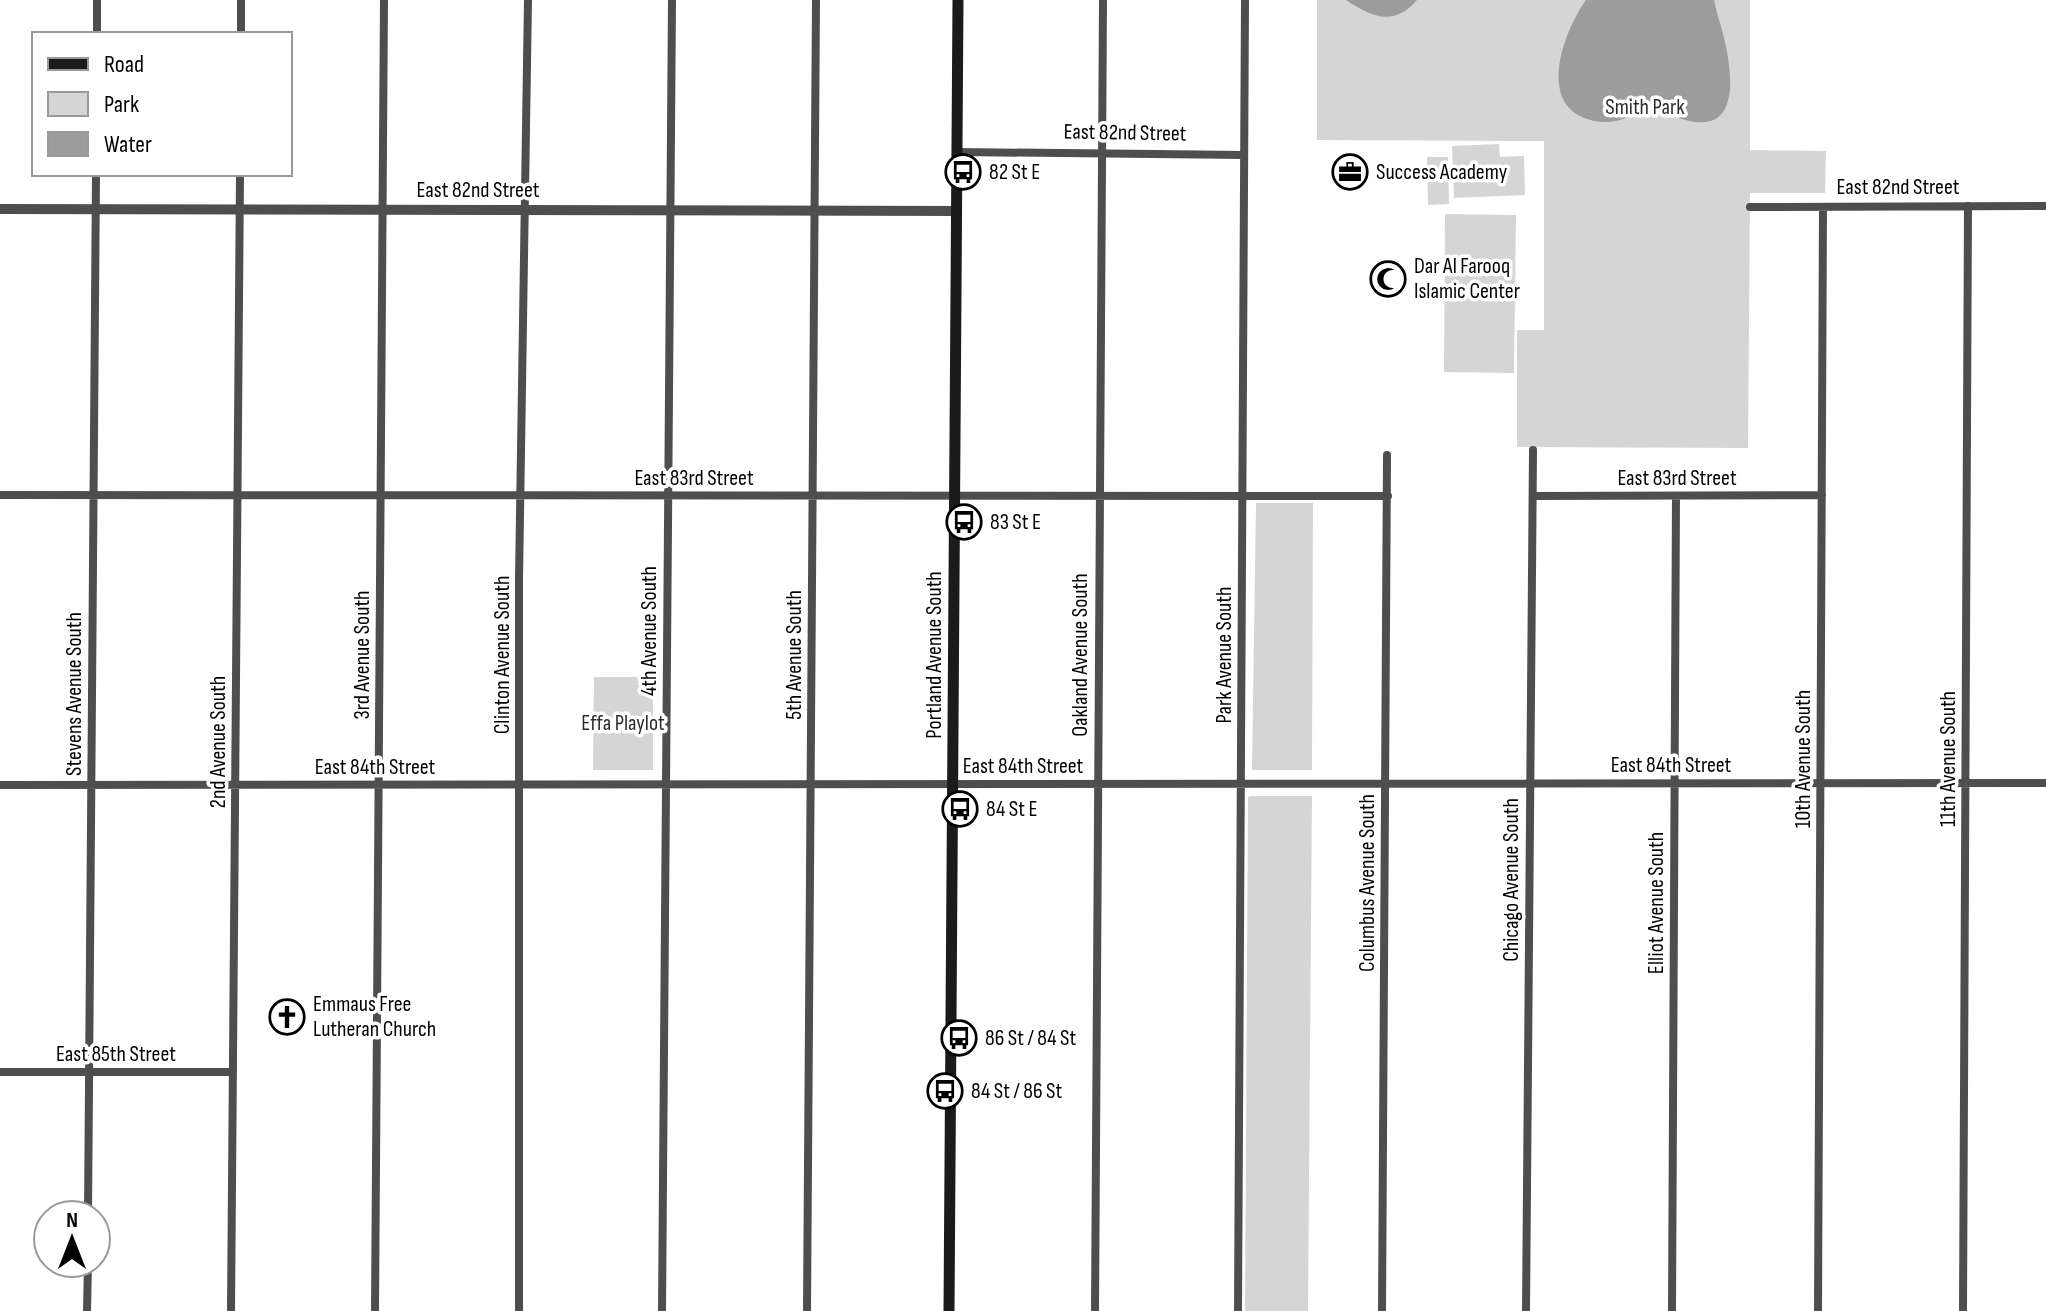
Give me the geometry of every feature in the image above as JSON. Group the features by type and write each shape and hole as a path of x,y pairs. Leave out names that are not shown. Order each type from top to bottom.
{"main road":[{"name":"Portland Avenue South","path":"949,1311 958,0"}],"street":[{"path":"97,0 97,32"},
{"path":"241,0 241,32"},
{"name":"3rd Avenue South","path":"375,1311 384,0"},
{"name":"Clinton Avenue South","path":"519,1311 520,495 528,0"},
{"name":"4th Avenue South","path":"662,1311 672,0"},
{"name":"5th Avenue South","path":"807,1311 816,0"},
{"name":"Oakland Avenue South","path":"1095,1311 1103,0"},
{"name":"Park Avenue South","path":"1238,1311 1245,0"},
{"name":"East 82nd Street","path":"957,152 1244,155"},
{"name":"Stevens Avenue South","path":"88,1199 96,176"},
{"name":"2nd Avenue South","path":"231,1311 240,176"},
{"name":"11th Avenue South","path":"1963,1311 1968,206"},
{"name":"East 82nd Street","path":"1750,207 2046,206"},
{"name":"10th Avenue South","path":"1818,1311 1823,207"},
{"name":"East 82nd Street","path":"0,209 957,211"},
{"name":"Chicago Avenue South","path":"1526,1311 1533,450"},
{"name":"Columbus Avenue South","path":"1382,1311 1387,455"},
{"name":"East 83rd Street","path":"0,495 1388,496"},
{"name":"East 83rd Street","path":"1533,496 1822,495"},
{"name":"Elliot Avenue South","path":"1672,1311 1676,496"},
{"name":"East 84th Street","path":"0,785 2046,783"},
{"name":"East 85th Street","path":"0,1072 233,1072"},
{"path":"87,1311 88,1279"}],"green space":[{"name":"Smith Park","path":"1317,0 1750,0 1750,150 1826,151 1825,193 1750,193 1748,448 1517,447 1517,330 1544,330 1544,141 1317,140"},
{"path":"1499,144 1500,157 1524,156 1525,195 1454,198 1452,146"},
{"path":"1427,157 1448,157 1449,204 1428,205"},
{"path":"1445,214 1516,215 1514,373 1444,372"},
{"path":"1256,503 1313,503 1312,770 1252,770"},
{"name":"Effa Playlot","path":"594,677 653,677 653,770 593,770"},
{"path":"1312,796 1308,1311 1245,1311 1248,797"}],"water":[{"path":"1346,0 1417,0 1400,14 1383,16 1374,15"},
{"path":"1586,0 1714,0 1729,65 1728,101 1722,113 1713,120 1699,122 1657,108 1618,121 1604,122 1582,117 1568,106 1560,91 1562,54 1576,16"}],"place":[{"name":"82 St E","path":"963,172"},
{"name":"Success Academy","path":"1350,172"},
{"name":"Dar Al Farooq Islamic Center","path":"1388,279"},
{"name":"83 St E","path":"964,522"},
{"name":"84 St E","path":"960,809"},
{"name":"Emmaus Free Lutheran Church","path":"287,1017"},
{"name":"86 St / 84 St","path":"959,1038"},
{"name":"84 St / 86 St","path":"945,1091"}]}
